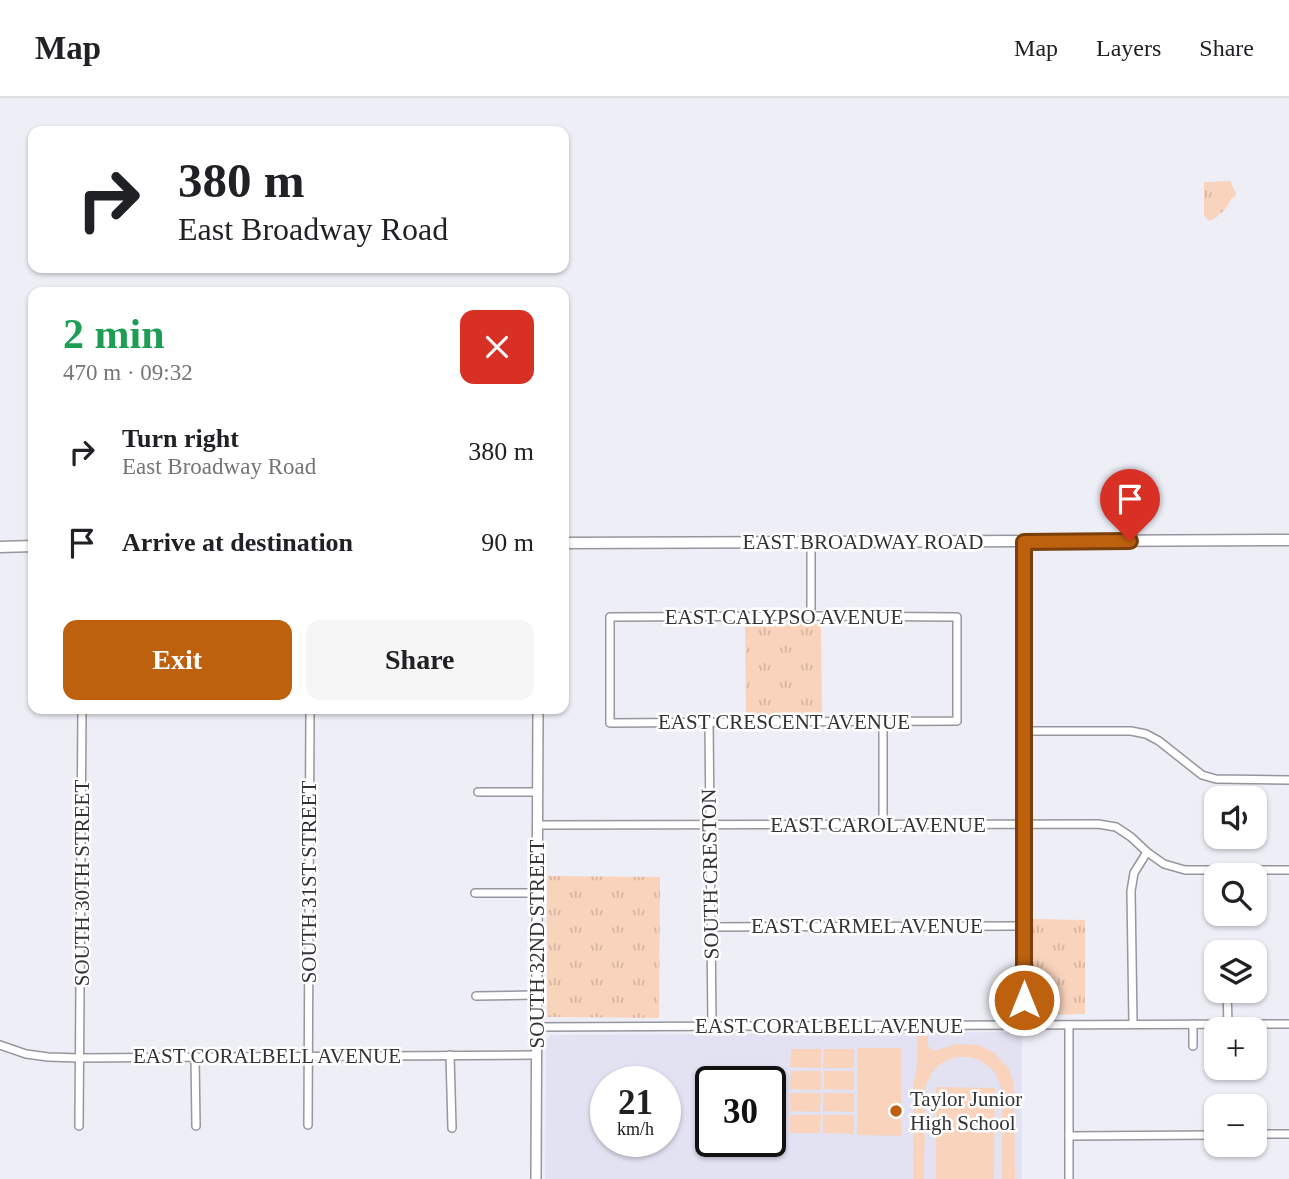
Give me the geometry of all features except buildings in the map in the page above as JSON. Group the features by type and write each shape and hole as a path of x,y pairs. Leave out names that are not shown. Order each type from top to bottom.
{"main road":[{"name":"EAST BROADWAY ROAD","path":"569,543 1289,540"},
{"path":"0,547 28,547"}],"street":[{"path":"811,542 811,616"},
{"path":"1024,542 1024,1025"},
{"name":"EAST CALYPSO AVENUE","path":"610,723 610,617 957,617 957,721"},
{"name":"SOUTH 30TH STREET","path":"79,1126 82,714"},
{"name":"SOUTH 31ST STREET","path":"308,1125 310,714"},
{"name":"SOUTH 32ND STREET","path":"536,1179 538,714"},
{"path":"883,721 883,825"},
{"name":"EAST CRESCENT AVENUE","path":"610,723 957,721"},
{"name":"SOUTH CRESTON","path":"709,723 712,1026"},
{"path":"1023,731 1131,731 1146,734 1159,741 1202,775 1216,779 1289,780"},
{"path":"478,792 538,792"},
{"name":"EAST CAROL AVENUE","path":"537,825 1098,824 1116,827 1164,864 1185,870 1289,870"},
{"path":"1133,1024 1131,891 1134,873 1147,852"},
{"path":"475,893 537,893"},
{"name":"EAST CARMEL AVENUE","path":"710,927 1024,926"},
{"path":"476,996 537,995"},
{"path":"1193,1024 1193,1046"},
{"name":"EAST CORALBELL AVENUE","path":"537,1027 1204,1024"},
{"name":"EAST CORALBELL AVENUE","path":"1267,1024 1289,1024"},
{"path":"1069,1025 1069,1179"},
{"name":"EAST CORALBELL AVENUE","path":"0,1045 26,1054 80,1058 537,1055"},
{"path":"450,1055 452,1128"},
{"path":"195,1056 196,1126"},
{"path":"1267,1135 1289,1134"},
{"path":"1069,1136 1204,1135"}],"shaded area":[{"name":"Taylor Junior High School","path":"1022,1032 1022,1179 545,1179 546,1041 550,1035"}],"green space":[{"path":"1230,181 1236,193 1235,197 1231,198 1219,215 1209,221 1204,215 1204,182"},
{"path":"821,624 822,715 746,715 745,625"},
{"path":"547,876 660,877 659,1018 547,1017"},
{"path":"1032,919 1085,920 1085,1014 1038,1015 1034,1010"},
{"path":"917,1036 928,1036 928,1046 934,1051 957,1044 979,1045 993,1052 1009,1069 1014,1084 1015,1179 1002,1179 1002,1091 996,1076 987,1065 962,1057 949,1059 938,1066 929,1077 925,1093 924,1179 913,1179 913,1085 917,1067"},
{"path":"858,1048 901,1048 901,1136 857,1135"},
{"path":"791,1049 821,1049 821,1068 790,1067"},
{"path":"824,1049 854,1049 854,1068 823,1068"},
{"path":"791,1071 821,1071 821,1090 790,1089"},
{"path":"824,1071 854,1071 854,1090 824,1089"},
{"path":"936,1087 995,1088 994,1179 936,1179"},
{"path":"790,1093 821,1093 820,1112 790,1111"},
{"path":"823,1093 854,1093 854,1112 823,1111"},
{"path":"790,1115 821,1115 820,1133 790,1133"},
{"path":"823,1115 854,1115 854,1134 823,1133"}],"place":[{"name":"Taylor Junior High School","path":"896,1111"}],"route":[{"path":"1024,1000 1024,542 1130,541"}]}
